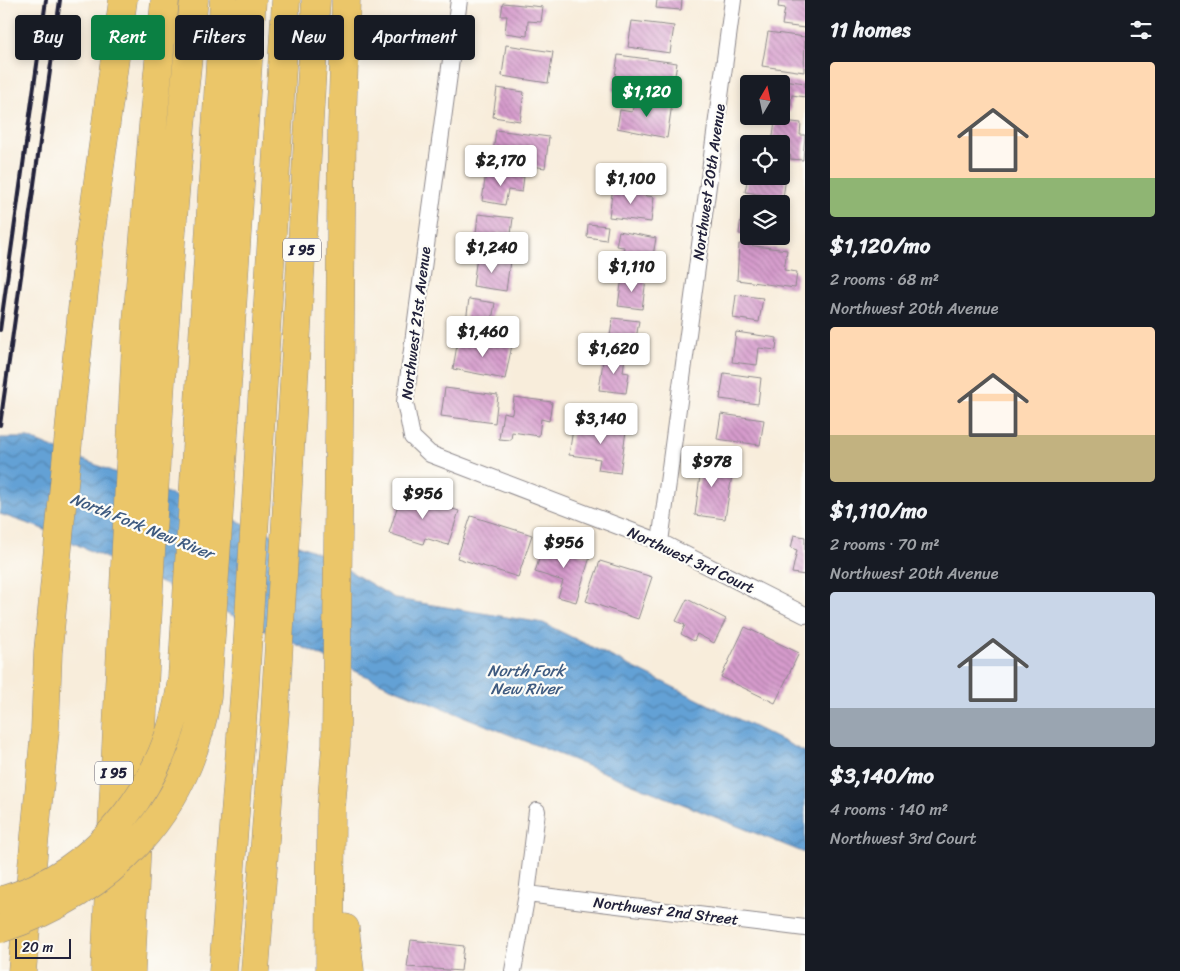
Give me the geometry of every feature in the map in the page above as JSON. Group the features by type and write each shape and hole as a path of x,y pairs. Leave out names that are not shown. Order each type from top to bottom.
{"highway":[{"path":"22,971 45,730 48,652 72,400 89,246 123,0"},
{"name":"I 95","path":"105,971 142,250 166,0"},
{"path":"131,971 159,413 174,187 194,0"},
{"path":"0,901 55,877 94,849 135,804 165,749 176,713 182,678 224,0"},
{"path":"0,929 66,902 114,868 153,825 183,774 204,716 208,690 252,0"},
{"path":"223,971 245,684 286,0"},
{"name":"I 95","path":"255,971 275,712 316,0"},
{"path":"346,0 342,124 336,744 342,889 350,971"},
{"path":"330,971 331,811 336,744"}],"street":[{"name":"Northwest 21st Avenue","path":"412,437 405,402 459,0"},
{"name":"Northwest 20th Avenue","path":"660,542 733,0"},
{"name":"Northwest 3rd Court","path":"412,437 430,454 660,542 805,616"},
{"path":"513,971 527,894 537,812"},
{"name":"Northwest 2nd Street","path":"527,894 805,928"}],"water":[{"name":"North Fork New River","path":"0,438 28,438 321,554 396,599 543,623 805,752 805,853 388,686 38,527 0,514"}],"building":[{"path":"657,0 682,0 681,10 656,8"},
{"path":"779,0 805,0 805,28 782,25 785,8 778,7"},
{"path":"503,3 543,7 541,22 528,21 527,36 505,33 507,16 501,16"},
{"path":"632,21 674,26 670,53 628,47"},
{"path":"768,32 805,37 804,72 762,66"},
{"path":"506,45 553,52 548,83 502,76"},
{"path":"618,55 677,63 671,100 613,91"},
{"path":"790,81 805,83 805,97 792,95 790,112"},
{"path":"497,88 524,92 520,121 493,117"},
{"path":"635,98 672,104 667,138 617,128 620,110 632,112"},
{"path":"790,122 801,123 800,135 805,135 803,160 790,159 790,135 773,135 774,125 790,125"},
{"path":"496,130 549,137 545,168 492,160"},
{"path":"486,172 524,177 522,192 508,190 505,205 482,201"},
{"path":"746,185 785,185 783,195 764,195 745,192"},
{"path":"613,186 643,190 642,195 654,197 651,222 609,217"},
{"path":"478,214 513,218 511,234 498,233 497,246 475,243"},
{"path":"588,224 608,226 606,240 587,237"},
{"path":"619,231 656,238 653,256 645,254 643,267 621,263 624,247 616,246"},
{"path":"739,244 787,250 784,270 797,272 795,288 737,280"},
{"path":"477,256 510,261 506,291 473,286"},
{"path":"622,277 646,280 642,309 618,306"},
{"path":"736,295 763,298 759,322 733,318"},
{"path":"469,299 495,303 490,332 465,328"},
{"path":"613,318 639,321 634,351 608,347"},
{"path":"736,332 777,338 776,350 759,348 757,365 732,362"},
{"path":"458,339 482,344 483,339 512,345 505,379 453,369"},
{"path":"604,354 625,357 623,372 629,373 626,393 599,390"},
{"path":"724,373 761,378 758,404 720,399"},
{"path":"445,388 498,395 495,423 441,416"},
{"path":"514,397 552,402 549,421 541,419 539,436 512,432 511,440 499,439 503,412 512,414"},
{"path":"721,414 764,420 760,445 717,439"},
{"path":"594,420 627,424 620,473 598,470 600,459 569,455 573,429 592,432"},
{"path":"693,458 729,464 727,474 732,475 725,519 695,515 700,476 691,474"},
{"path":"402,492 459,511 448,545 425,538 423,544 389,533"},
{"path":"471,516 532,535 518,577 457,558"},
{"path":"794,535 805,537 805,575 792,573 797,550 791,548"},
{"path":"544,543 590,557 576,602 558,597 563,581 535,572"},
{"path":"600,561 652,577 638,619 586,601"},
{"path":"687,599 726,619 714,643 697,634 694,641 681,634 685,625 676,621"},
{"path":"745,627 799,653 775,703 721,677"},
{"path":"411,940 464,946 461,971 407,967"}],"railway":[{"path":"0,330 46,0"},
{"path":"0,425 60,0"}]}
